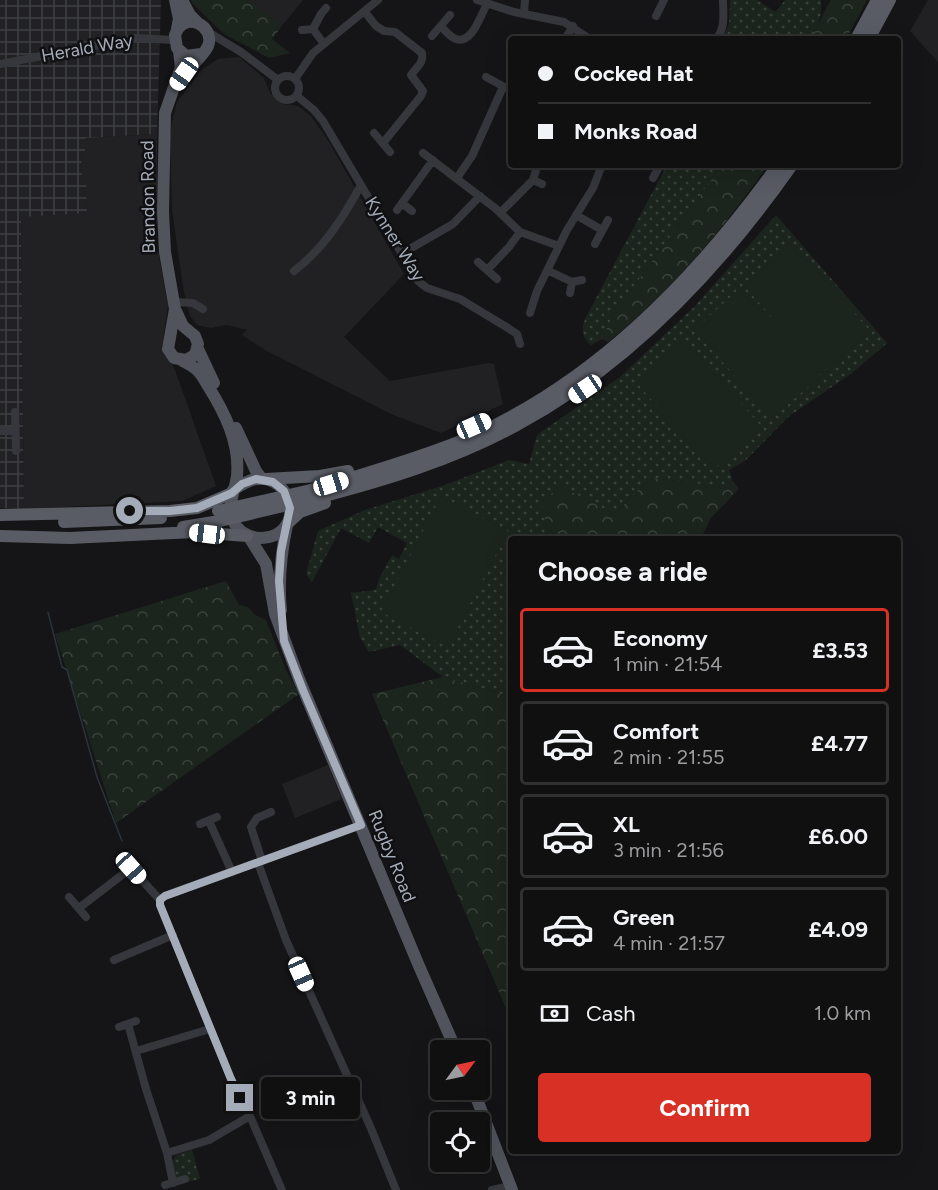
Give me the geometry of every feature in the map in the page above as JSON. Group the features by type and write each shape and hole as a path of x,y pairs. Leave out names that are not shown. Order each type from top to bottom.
{"highway":[{"path":"858,36 877,0"},
{"path":"871,36 890,0"},
{"path":"312,495 459,441 497,423 567,381 625,337 692,273 776,168"},
{"path":"0,531 70,534 188,527 219,516 409,471 465,450 516,426 545,409 598,374 633,346 681,300 728,249 790,168"},
{"path":"287,524 300,512 310,507 366,494 413,478 519,432 592,385 635,352 656,333 681,300"},
{"path":"264,479 320,476 360,469 438,443 492,418 562,377 658,307"},
{"path":"0,515 170,511 197,508 233,492"},
{"path":"0,520 122,521 219,516"},
{"path":"0,536 70,538 194,532 248,537"}],"main road":[{"name":"Brandon Road","path":"175,0 179,19 177,40 181,67 165,113 163,213 165,252 174,306 183,326 190,332"},
{"path":"183,0 190,15 202,27 204,50 189,57 177,40 187,21 202,27"},
{"name":"Brandon Road","path":"175,86 204,50"},
{"name":"Brandon Road","path":"169,339 174,306"},
{"path":"178,331 190,332 196,338 198,349 256,471 264,479 279,485 288,499 290,508 287,524 274,535 263,538 248,537 234,523 231,512 238,460 234,440 226,419 198,370 174,358 169,352 169,339 178,331"},
{"path":"183,361 193,357 198,349"},
{"path":"233,492 249,480 264,479"},
{"name":"Rugby Road","path":"284,641 279,581 281,551 287,524"},
{"name":"Rugby Road","path":"248,537 266,564 275,614 284,641 394,908 452,1040"},
{"path":"477,1100 511,1188"}],"street":[{"path":"295,79 313,53 378,0"},
{"path":"477,0 524,14 556,19 573,26 586,36"},
{"path":"524,14 525,0"},
{"path":"718,36 724,22 723,0"},
{"path":"441,26 454,38 465,39 473,31 487,4"},
{"path":"656,16 663,6"},
{"path":"313,29 326,8"},
{"path":"365,12 376,26 384,31 395,32 423,53 422,63 411,75 423,91 421,96 383,143"},
{"path":"432,36 450,15"},
{"path":"567,36 573,26"},
{"path":"202,27 242,52 278,80"},
{"path":"313,29 324,44"},
{"path":"302,30 313,29"},
{"name":"Herald Way","path":"0,64 136,38 177,40"},
{"path":"204,50 231,47"},
{"path":"278,80 285,77 295,79"},
{"path":"486,77 508,89"},
{"path":"278,80 276,90 280,98 290,100 297,96 299,87 295,79"},
{"path":"457,178 472,156 503,87"},
{"name":"Kynner Way","path":"297,96 323,121 415,278 422,285 460,300 498,322 517,334 520,344"},
{"path":"374,133 390,152"},
{"path":"423,153 480,196 519,232 560,246"},
{"path":"412,211 400,207 433,160"},
{"path":"530,313 532,302 601,168"},
{"path":"653,178 656,168"},
{"path":"500,213 533,180 536,170"},
{"path":"533,180 542,184"},
{"name":"Kynner Way","path":"294,271 325,242 348,210 361,185"},
{"path":"401,254 453,224 480,196"},
{"path":"576,216 602,230"},
{"path":"595,244 608,220"},
{"path":"487,270 509,247 519,232"},
{"path":"478,262 497,279"},
{"path":"549,270 572,282 582,280"},
{"path":"570,293 572,282"},
{"path":"174,306 193,303 203,309"},
{"path":"15,412 16,451"},
{"path":"0,431 15,431"},
{"path":"271,812 257,818 251,827 260,862 286,940 370,1126 396,1190"},
{"path":"200,824 213,819 232,872"},
{"path":"160,900 165,896 361,825"},
{"path":"79,908 131,868 160,900 160,905 231,1079 250,1116 282,1190"},
{"path":"69,897 86,917"},
{"path":"114,960 173,935"},
{"path":"119,1027 132,1023 136,1051 146,1089 167,1153 169,1184 185,1179"},
{"path":"136,1051 210,1029"},
{"path":"167,1153 213,1138 250,1116"},
{"path":"492,1190 511,1188"}],"shaded area":[{"path":"0,0 161,0 157,134 85,138 85,151 81,152 82,177 86,177 87,213 21,217 24,509 0,508"},
{"path":"250,0 303,0 281,27"},
{"path":"928,0 938,0 938,62 910,31"},
{"path":"239,57 264,78 270,93 283,104 298,106 311,116 329,142 404,274 344,337 390,381 488,363 494,364 503,404 441,433 391,414 265,350 242,335 247,330 227,325 211,328 197,325 190,316 184,293 172,210 170,137 172,122 177,102 201,70 218,59"},
{"path":"157,134 157,246 168,305 162,348 175,370 216,486 182,501 24,509 21,216 87,212 85,177 82,177 81,151 84,138"},
{"path":"328,765 342,799 295,818 282,784"}],"green space":[{"path":"191,0 250,0 281,27 272,39 290,53 269,58 224,34"},
{"path":"730,0 757,0 776,12 785,0 821,0 818,25 812,36 723,36 729,24"},
{"path":"831,0 867,0 848,36 812,36"},
{"path":"665,168 720,168 613,315 602,339 591,345 583,334 585,319"},
{"path":"720,168 766,168 694,259 653,302 608,342 602,339 613,315"},
{"path":"776,215 887,343 852,373 788,417 746,460 729,470 733,482 739,489 653,478 630,497 616,515 560,486 548,529 558,536 508,536 508,696 443,677 400,645 369,652 360,637 351,593 376,590 379,579 392,555 399,559 407,543 378,527 369,543 341,528 312,582 306,574 318,531 365,510 445,485 509,460 529,464 537,435 620,377 694,307"},
{"path":"792,243 871,332 822,373 744,286"},
{"path":"741,287 821,376 772,418 694,330"},
{"path":"683,340 763,428 712,470 636,382"},
{"path":"653,478 739,489 711,518 702,536 558,536 548,529 541,504 560,486 616,515 630,497"},
{"path":"441,496 508,531 448,647 381,612"},
{"path":"226,581 239,605 248,607 255,615 266,620 285,668 299,694 116,823 55,634"},
{"path":"443,677 508,696 508,1013 372,694"},
{"path":"192,1150 200,1179 187,1182 185,1177 176,1178 173,1173 175,1172 173,1161 176,1155"}],"waterway":[{"path":"48,612 62,667 67,670 97,777 122,841"}],"route":[{"path":"130,511 197,508 232,493 249,480 260,478 279,485 284,491 290,508 281,551 279,581 284,641 361,825 165,896 160,900 160,905 240,1098"}]}
